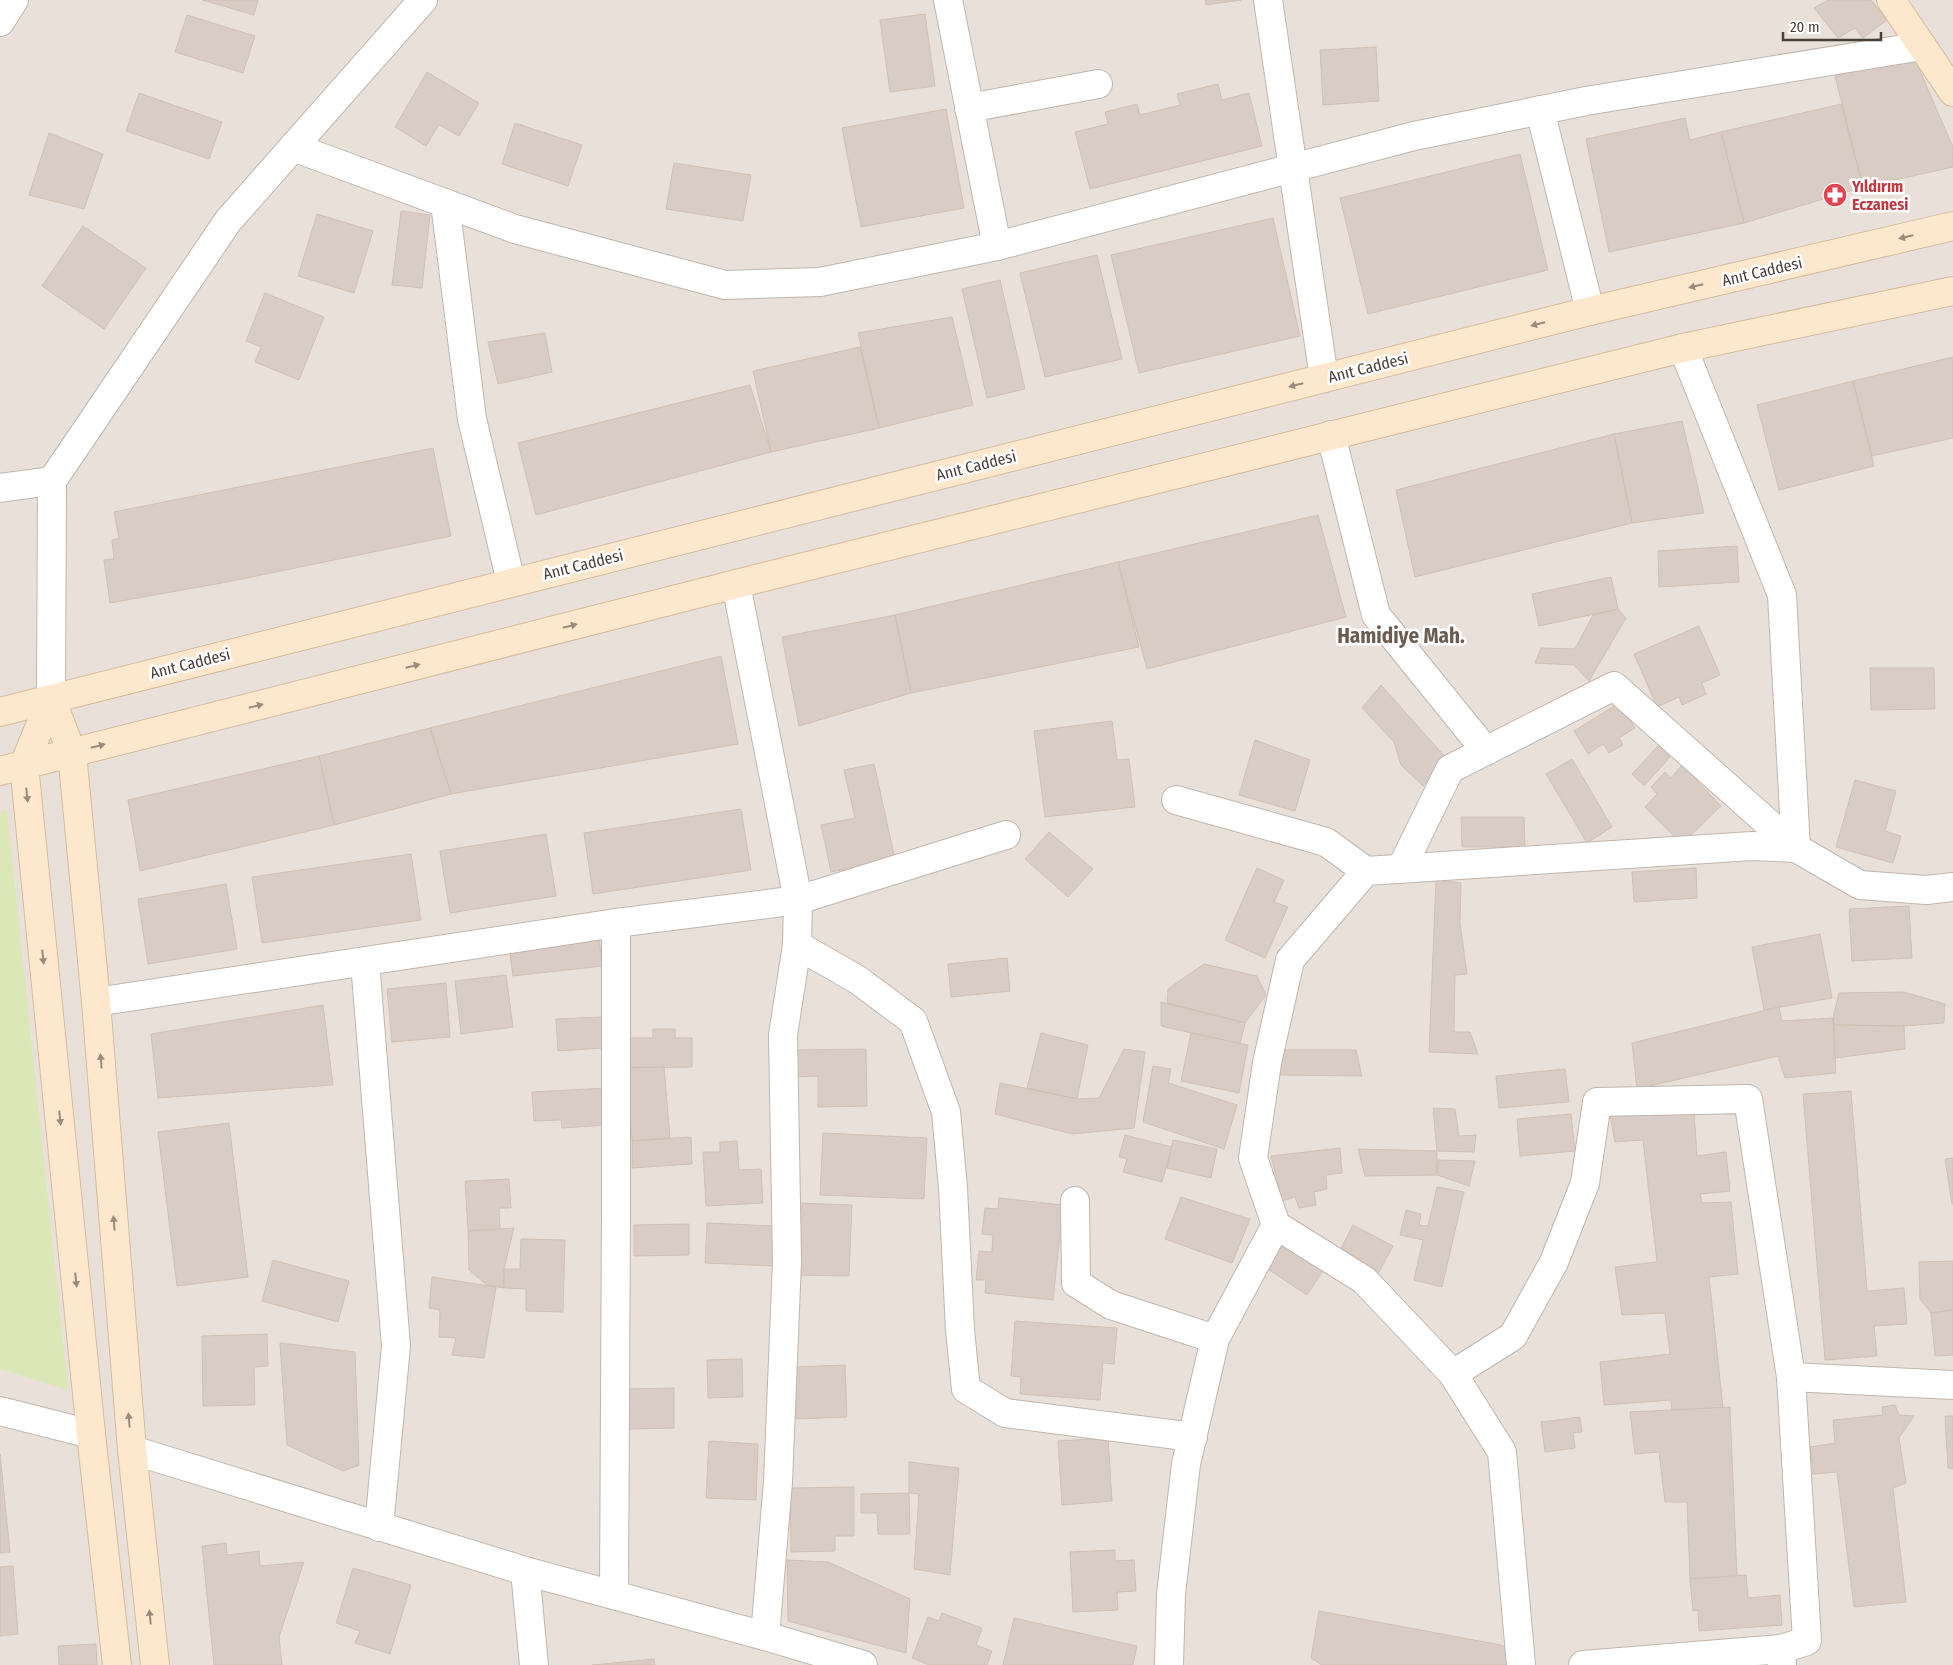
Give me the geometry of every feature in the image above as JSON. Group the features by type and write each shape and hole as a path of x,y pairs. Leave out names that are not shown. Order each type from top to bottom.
{"main road":[{"path":"1891,0 1953,92"},
{"name":"Anıt Caddesi","path":"0,712 1590,311 1953,226"},
{"path":"12,768 736,584 1683,348 1953,291"},
{"path":"51,699 72,753 96,1002 132,1450 155,1665"},
{"path":"51,699 12,768 117,1665"}],"street":[{"path":"0,22 14,0"},
{"path":"948,0 997,246"},
{"path":"1268,0 1324,378"},
{"path":"51,699 52,481 228,221 421,1"},
{"path":"293,147 515,229 725,285 820,282 997,246 1293,170 1414,136 1596,99 1922,46"},
{"path":"969,108 1098,84"},
{"path":"1540,110 1590,311"},
{"path":"445,203 472,419 511,582"},
{"path":"1683,348 1782,595 1796,848"},
{"path":"1331,436 1376,615 1486,751"},
{"path":"0,488 52,481"},
{"path":"736,584 798,900 798,945 783,1035 787,1261 778,1482 765,1636"},
{"path":"1401,869 1450,769 1614,686 1796,848 1860,884 1926,890 1953,887"},
{"path":"1176,800 1326,842 1366,871 1752,846 1796,848"},
{"path":"96,1002 616,923 798,900 1006,835"},
{"path":"1366,871 1290,960 1267,1064 1253,1158 1276,1225 1364,1280 1453,1374 1502,1452 1521,1665"},
{"path":"614,1595 616,923"},
{"path":"798,945 858,980 913,1021 946,1112 953,1188 960,1330 966,1389 1005,1413 1193,1437"},
{"path":"365,962 396,1346 379,1527"},
{"path":"1453,1374 1513,1336 1554,1262 1585,1183 1597,1102 1748,1099 1791,1377 1808,1641 1782,1657 1584,1665"},
{"path":"1075,1201 1076,1283 1111,1305 1215,1339"},
{"path":"1169,1665 1171,1594 1186,1464 1215,1339 1276,1225"},
{"path":"1791,1377 1953,1385"},
{"path":"0,1411 91,1434"},
{"path":"132,1450 337,1512 379,1527 525,1570 863,1665"},
{"path":"525,1570 534,1665"}],"shaded area":[{"path":"0,0 1953,0 1953,1665 0,1665"}],"green space":[{"path":"7,810 68,1390 0,1369 0,812"}],"building":[{"path":"202,0 258,0 254,15"},
{"path":"1205,0 1241,0 1206,5"},
{"path":"1828,0 1871,0 1887,20 1863,38 1855,28 1838,38 1814,8"},
{"path":"925,14 935,86 890,92 880,20"},
{"path":"187,15 255,36 243,73 175,52"},
{"path":"1376,47 1379,101 1323,105 1320,50"},
{"path":"1913,55 1953,147 1953,167 1863,187 1835,76"},
{"path":"427,72 479,103 459,136 439,125 426,146 395,127"},
{"path":"1218,84 1222,100 1249,93 1262,146 1090,189 1075,132 1108,124 1105,112 1137,104 1140,115 1180,105 1177,94"},
{"path":"139,93 222,122 209,159 126,131"},
{"path":"1841,104 1863,187 1744,223 1721,132"},
{"path":"946,109 964,208 861,227 842,128"},
{"path":"1685,118 1690,140 1721,132 1744,223 1609,252 1586,139"},
{"path":"515,123 582,145 568,186 502,164"},
{"path":"49,133 103,154 84,209 29,195"},
{"path":"1520,154 1548,270 1368,314 1340,198"},
{"path":"674,163 751,175 743,221 666,209"},
{"path":"401,211 430,215 422,288 392,285"},
{"path":"317,214 373,231 354,293 298,276"},
{"path":"1273,218 1300,336 1139,373 1111,255"},
{"path":"83,226 146,268 104,329 42,286"},
{"path":"1097,255 1122,359 1045,377 1020,273"},
{"path":"1000,280 1025,389 987,398 962,289"},
{"path":"265,293 324,317 299,380 255,362 261,347 246,341"},
{"path":"952,317 973,405 879,428 858,333"},
{"path":"545,333 552,372 498,384 488,342"},
{"path":"860,347 879,428 771,452 753,371"},
{"path":"1953,357 1953,438 1872,456 1853,381"},
{"path":"1853,381 1874,466 1779,490 1757,405"},
{"path":"750,385 771,452 536,515 518,443"},
{"path":"1682,421 1704,513 1632,523 1614,434"},
{"path":"1614,434 1632,523 1415,577 1396,490"},
{"path":"433,448 451,536 227,582 110,603 104,560 114,559 112,540 119,538 114,512"},
{"path":"1318,515 1346,617 1147,669 1118,562"},
{"path":"1737,546 1739,582 1659,587 1658,551"},
{"path":"1118,562 1139,647 911,693 895,615"},
{"path":"1611,577 1618,609 1539,626 1532,594"},
{"path":"1618,609 1626,618 1589,681 1574,665 1535,663 1541,648 1575,649 1593,615"},
{"path":"895,615 911,693 799,726 782,637"},
{"path":"1699,626 1720,675 1702,683 1706,694 1682,705 1679,697 1657,707 1634,654"},
{"path":"721,656 738,744 451,794 430,728"},
{"path":"1870,668 1934,668 1935,709 1871,710"},
{"path":"1381,685 1447,759 1423,786 1401,765 1394,742 1362,708"},
{"path":"1619,703 1635,728 1619,738 1623,745 1609,753 1603,744 1588,754 1574,731"},
{"path":"1112,721 1117,760 1129,759 1135,807 1045,817 1034,731"},
{"path":"430,728 451,794 334,825 319,756"},
{"path":"1255,740 1310,760 1295,811 1239,795"},
{"path":"1658,746 1670,757 1644,786 1632,774"},
{"path":"319,756 334,825 140,871 128,800"},
{"path":"1572,759 1612,827 1587,843 1546,774"},
{"path":"874,764 895,859 831,872 821,825 855,818 844,770"},
{"path":"1682,765 1721,806 1682,844 1645,807 1657,794 1651,787 1665,772 1671,778"},
{"path":"1855,780 1896,791 1885,831 1901,836 1893,863 1836,847"},
{"path":"741,809 751,870 593,894 584,833"},
{"path":"1461,817 1524,817 1525,847 1462,847"},
{"path":"1049,832 1093,869 1068,897 1025,859"},
{"path":"546,834 556,896 450,913 440,851"},
{"path":"411,854 421,920 262,943 252,877"},
{"path":"1257,868 1284,880 1274,902 1288,907 1265,958 1225,940"},
{"path":"1696,868 1697,898 1634,902 1632,872"},
{"path":"1436,880 1461,883 1460,923 1467,974 1455,975 1454,1032 1470,1032 1478,1054 1429,1052"},
{"path":"226,884 237,949 148,964 138,899"},
{"path":"1909,906 1912,958 1852,961 1849,909"},
{"path":"1820,934 1832,998 1764,1010 1752,947"},
{"path":"599,937 602,966 513,976 509,947"},
{"path":"1007,958 1010,991 951,997 948,964"},
{"path":"1204,964 1257,976 1266,995 1245,1023 1167,1003 1168,989"},
{"path":"506,975 513,1027 461,1034 455,981"},
{"path":"446,983 450,1037 392,1042 387,989"},
{"path":"1904,992 1945,1004 1944,1023 1904,1026 1834,1025 1833,1018 1839,993"},
{"path":"1161,1002 1245,1023 1240,1044 1161,1026"},
{"path":"323,1005 333,1085 158,1098 151,1034"},
{"path":"1779,1007 1782,1021 1833,1018 1836,1073 1785,1078 1778,1056 1637,1089 1632,1043"},
{"path":"602,1017 604,1048 558,1051 556,1019"},
{"path":"1834,1025 1904,1026 1905,1049 1835,1058"},
{"path":"653,1029 675,1029 675,1038 692,1038 692,1067 627,1068 626,1038 653,1038"},
{"path":"1041,1033 1088,1045 1077,1099 1027,1088"},
{"path":"1191,1033 1248,1045 1239,1093 1181,1081"},
{"path":"866,1049 867,1106 818,1107 818,1076 797,1077 797,1050"},
{"path":"1124,1049 1145,1052 1134,1128 1072,1134 995,1114 1000,1083 1077,1099 1099,1098"},
{"path":"1281,1050 1356,1050 1362,1076 1279,1075"},
{"path":"1153,1066 1171,1069 1168,1083 1237,1105 1224,1149 1143,1122"},
{"path":"664,1067 670,1138 632,1141 627,1068"},
{"path":"1565,1069 1569,1102 1499,1108 1496,1076"},
{"path":"606,1088 608,1125 562,1128 561,1120 534,1121 532,1092"},
{"path":"1851,1091 1867,1291 1904,1288 1907,1324 1874,1326 1877,1356 1825,1360 1803,1094"},
{"path":"1433,1108 1455,1109 1459,1136 1476,1135 1474,1152 1437,1151"},
{"path":"1694,1110 1697,1156 1726,1152 1730,1191 1700,1194 1702,1203 1731,1202 1738,1274 1709,1277 1723,1408 1672,1410 1671,1400 1604,1405 1600,1362 1670,1354 1665,1313 1622,1315 1615,1267 1657,1262 1643,1140 1615,1142 1610,1115"},
{"path":"1571,1114 1575,1151 1520,1156 1517,1119"},
{"path":"229,1123 248,1277 177,1286 158,1132"},
{"path":"823,1133 927,1138 924,1199 820,1195"},
{"path":"1125,1135 1172,1147 1162,1182 1123,1172 1127,1159 1119,1157"},
{"path":"691,1137 692,1164 632,1168 632,1141"},
{"path":"1173,1140 1217,1149 1211,1178 1167,1168"},
{"path":"737,1141 739,1170 761,1169 763,1203 706,1206 703,1152 720,1152 720,1142"},
{"path":"1340,1148 1342,1173 1326,1175 1327,1189 1314,1192 1316,1205 1299,1208 1295,1197 1282,1201 1271,1156"},
{"path":"1358,1149 1437,1151 1437,1175 1365,1176"},
{"path":"1953,1158 1953,1204 1952,1204 1945,1159"},
{"path":"1438,1160 1475,1161 1469,1186 1437,1175"},
{"path":"509,1179 511,1208 499,1208 500,1229 468,1231 465,1181"},
{"path":"1437,1187 1464,1192 1442,1287 1414,1280 1423,1240 1400,1235 1406,1210 1421,1214 1419,1225 1428,1226"},
{"path":"1181,1197 1250,1219 1232,1263 1165,1239"},
{"path":"999,1198 1063,1205 1053,1300 985,1293 986,1280 976,1280 979,1251 992,1252 993,1235 982,1234 985,1208 998,1209"},
{"path":"795,1203 852,1205 849,1276 798,1275"},
{"path":"707,1223 776,1226 774,1266 705,1263"},
{"path":"689,1224 689,1255 634,1256 634,1225"},
{"path":"1353,1225 1393,1246 1378,1274 1338,1254"},
{"path":"514,1228 504,1269 504,1288 487,1285 469,1270 468,1231"},
{"path":"521,1239 565,1240 563,1312 526,1311 526,1289 504,1288 504,1269 520,1269"},
{"path":"1280,1241 1324,1269 1307,1295 1263,1266"},
{"path":"273,1260 349,1281 338,1322 262,1301"},
{"path":"1953,1261 1953,1310 1931,1313 1920,1299 1919,1262"},
{"path":"432,1277 496,1287 484,1358 452,1355 456,1338 439,1337 440,1310 429,1308"},
{"path":"1953,1310 1953,1355 1935,1356 1931,1313"},
{"path":"1015,1321 1117,1328 1114,1364 1103,1363 1100,1400 1020,1394 1021,1377 1011,1376"},
{"path":"267,1334 268,1366 254,1367 255,1405 203,1406 202,1336"},
{"path":"280,1343 355,1352 359,1465 343,1471 287,1445"},
{"path":"742,1359 743,1397 708,1398 707,1360"},
{"path":"845,1365 847,1417 796,1419 795,1367"},
{"path":"674,1388 674,1428 629,1429 628,1389"},
{"path":"1895,1405 1899,1415 1914,1416 1899,1438 1906,1483 1893,1488 1906,1602 1854,1607 1837,1472 1813,1474 1810,1447 1835,1443 1833,1420 1883,1415 1882,1407"},
{"path":"1730,1407 1737,1577 1690,1579 1687,1502 1665,1502 1659,1452 1635,1454 1630,1412"},
{"path":"1945,1416 1953,1416 1953,1469 1948,1468"},
{"path":"1580,1417 1582,1432 1573,1433 1575,1448 1545,1452 1541,1422"},
{"path":"1108,1438 1112,1501 1062,1505 1058,1441"},
{"path":"709,1441 758,1444 756,1500 706,1498"},
{"path":"0,1454 10,1552 0,1553"},
{"path":"909,1462 959,1468 950,1575 914,1569 919,1494 909,1493"},
{"path":"854,1487 854,1536 835,1536 835,1551 791,1552 790,1488"},
{"path":"909,1493 910,1534 878,1534 877,1513 861,1513 861,1494"},
{"path":"226,1543 227,1555 259,1551 260,1566 304,1562 279,1637 282,1665 214,1665 202,1546"},
{"path":"1115,1550 1115,1561 1134,1560 1136,1591 1117,1592 1118,1610 1073,1612 1070,1552"},
{"path":"787,1560 828,1562 910,1599 906,1653 788,1621"},
{"path":"13,1566 18,1634 0,1636 0,1567"},
{"path":"353,1568 411,1585 390,1654 355,1643 360,1631 336,1623"},
{"path":"1746,1575 1748,1598 1780,1595 1782,1625 1699,1631 1698,1610 1693,1611 1690,1579"},
{"path":"1319,1611 1506,1646 1507,1665 1322,1665 1311,1658"},
{"path":"942,1613 982,1628 976,1645 992,1651 987,1665 929,1665 912,1658 928,1617 939,1621"},
{"path":"1014,1618 1137,1646 1133,1665 1003,1665"},
{"path":"96,1644 97,1665 59,1665 58,1646"},
{"path":"654,1659 655,1665 592,1665"}],"place":[{"name":"Yıldırım Eczanesi","path":"1835,195"}],"district":[{"name":"Hamidiye Mah.","path":"1401,636"}]}
